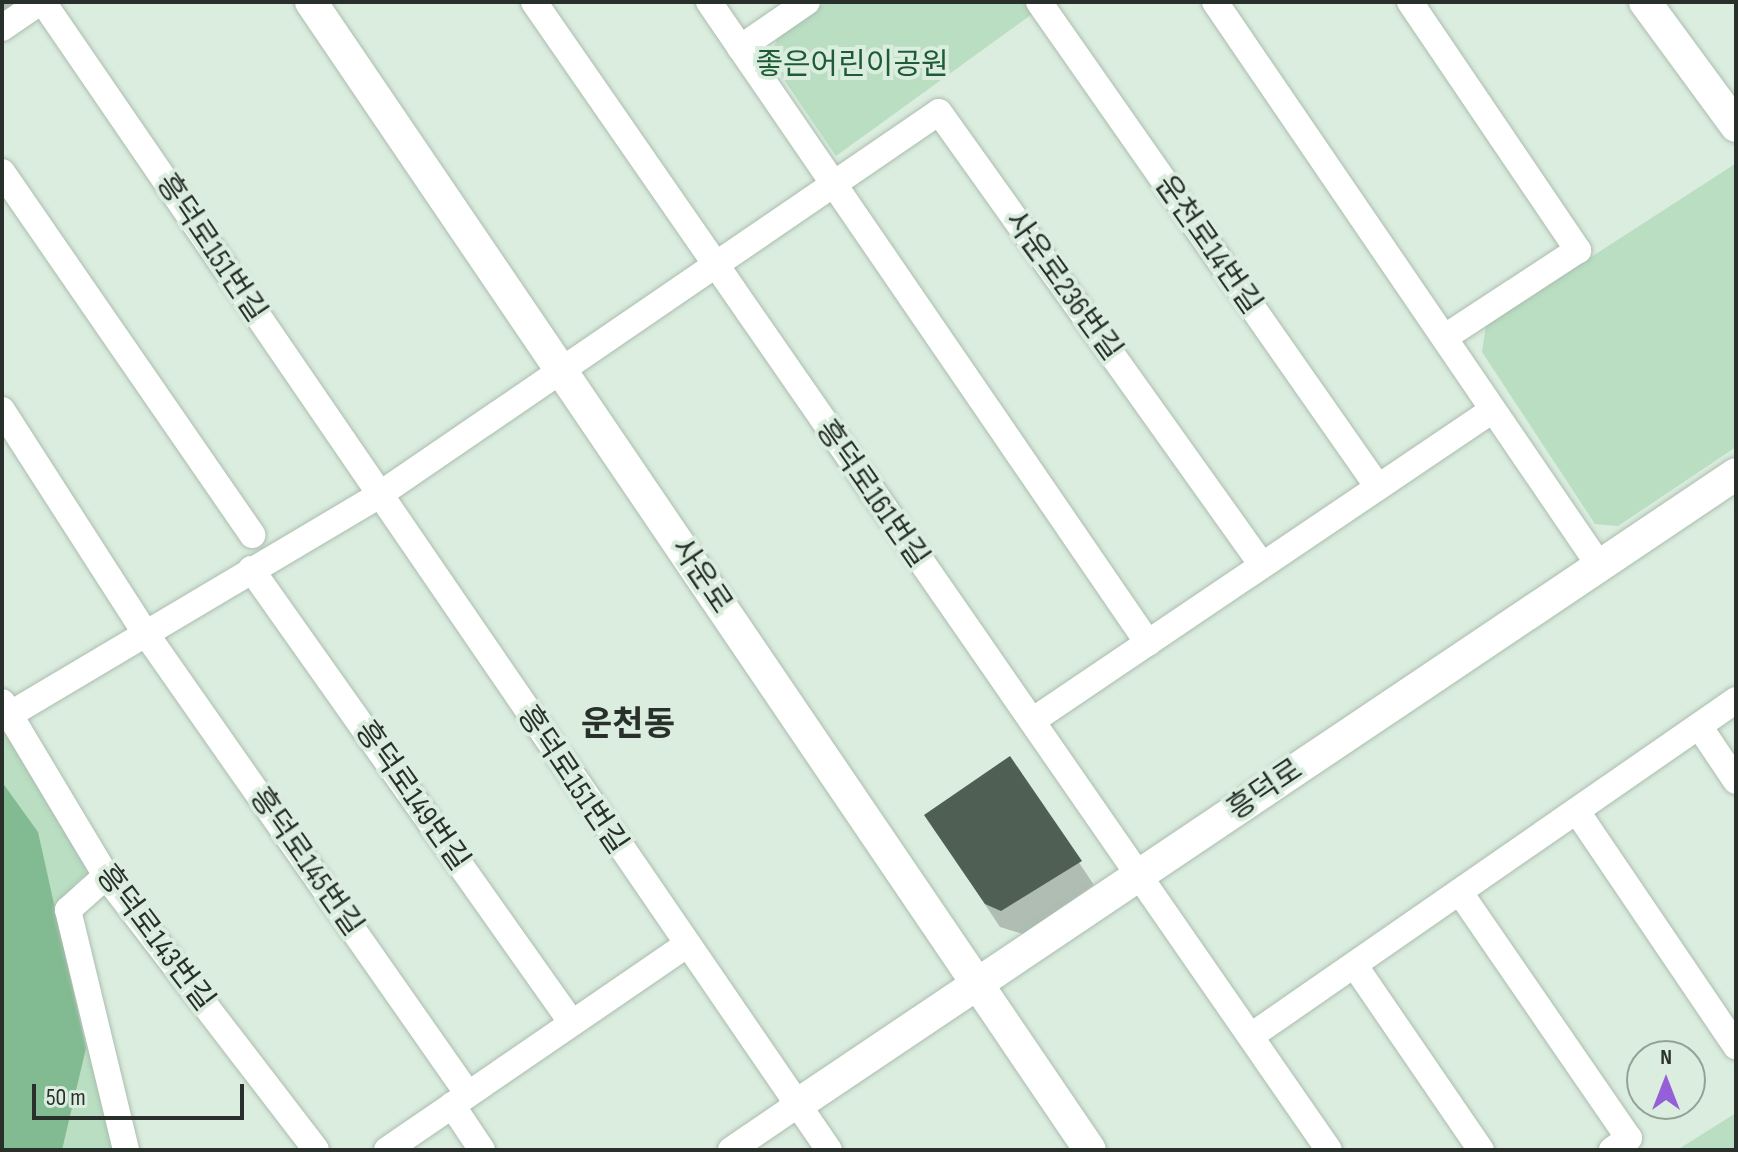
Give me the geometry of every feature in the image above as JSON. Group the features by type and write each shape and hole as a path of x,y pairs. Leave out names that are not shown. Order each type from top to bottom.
{"street":[{"path":"2,28 42,2"},
{"name":"흥덕로151번길","path":"42,2 794,1107"},
{"name":"사운로","path":"311,2 560,372 980,983 1090,1150"},
{"name":"흥덕로161번길","path":"534,2 712,268 1141,875 1329,1150"},
{"path":"709,2 832,186 1148,643"},
{"path":"740,48 807,2"},
{"name":"운천로14번길","path":"1039,2 1378,487"},
{"path":"1215,2 1445,337 1491,411 1597,562"},
{"path":"1410,2 1578,250 1445,337"},
{"path":"1645,2 1736,126"},
{"name":"사운로236번길","path":"379,495 939,112 1262,565"},
{"path":"2,172 252,535"},
{"name":"흥덕로145번길","path":"2,410 144,631 460,1099 482,1150"},
{"path":"1032,721 1491,411"},
{"name":"흥덕로","path":"731,1150 1141,875 1597,562 1736,474"},
{"path":"6,709 379,495"},
{"name":"흥덕로149번길","path":"251,569 572,1023"},
{"path":"1251,1036 1578,813 1736,700"},
{"name":"흥덕로143번길","path":"6,709 106,876 316,1150"},
{"path":"1699,726 1736,781"},
{"path":"1578,813 1736,1046"},
{"path":"106,876 68,910 126,1150"},
{"path":"1461,894 1629,1138 1612,1150"},
{"path":"387,1150 685,946"},
{"path":"1355,966 1481,1150"},
{"path":"794,1107 829,1150"}],"green space":[{"name":"좋은어린이공원","path":"826,2 1028,2 1035,12 836,156 770,59 778,36"},
{"path":"1735,164 1736,447 1618,526 1595,524 1482,352 1486,325"},
{"path":"2,715 33,740 100,840 97,866 74,885 138,1150 2,1150"},
{"path":"2,782 38,832 86,1048 62,1150 2,1150"},
{"path":"1736,1113 1736,1150 1677,1150"}],"building":[{"path":"1010,756 1082,861 1001,911 985,904 924,815"}],"district":[{"name":"운천동","path":"628,725"}]}
